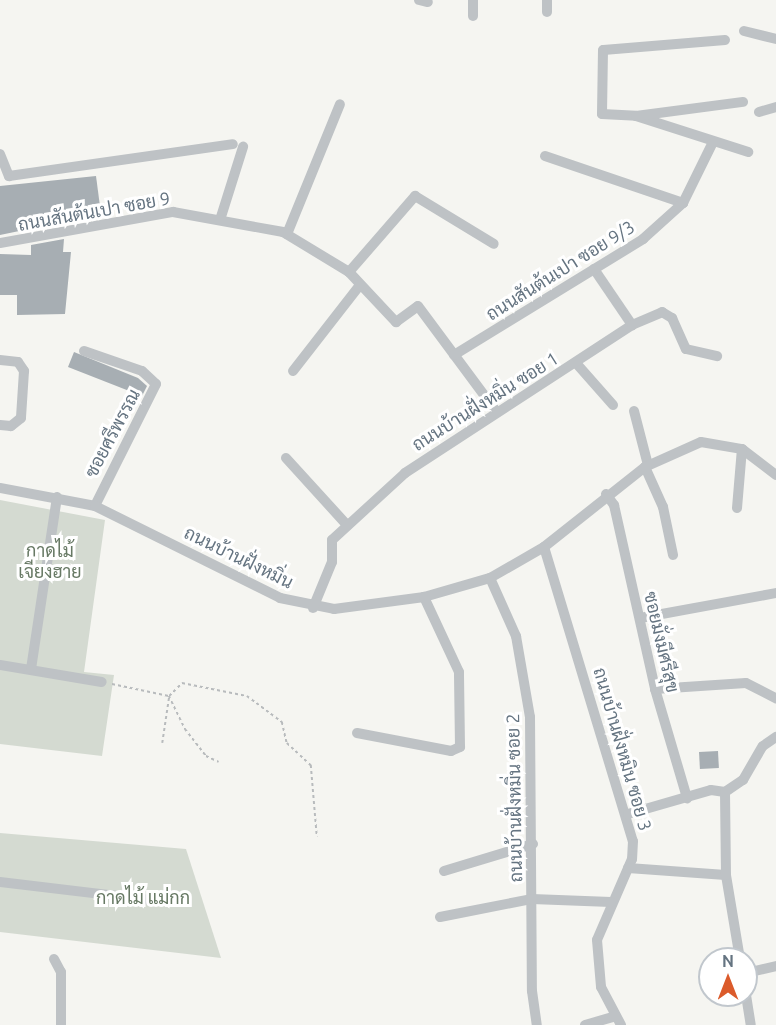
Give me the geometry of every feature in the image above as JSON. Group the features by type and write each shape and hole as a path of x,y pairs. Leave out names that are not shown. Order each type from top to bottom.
{"street":[{"path":"473,0 473,16"},
{"path":"547,0 547,12"},
{"path":"744,32 776,39"},
{"path":"725,40 603,50 602,114 636,116 743,102"},
{"path":"287,234 340,104"},
{"path":"759,112 775,105"},
{"path":"636,116 712,144 748,152"},
{"name":"ถนนสันต้นเปา ซอย 9/3","path":"454,355 643,239 683,203 712,144"},
{"path":"0,154 9,176 238,145 220,220"},
{"path":"545,156 683,203"},
{"path":"349,272 416,196 494,244"},
{"name":"ถนนสันต้นเปา ซอย 9","path":"0,243 163,213 220,220 287,234 349,272 396,322 418,306 496,411"},
{"path":"594,269 632,325"},
{"path":"293,371 360,285"},
{"name":"ถนนบ้านฝั่งหมิ่น ซอย 1","path":"314,608 332,562 332,540 414,465 632,325 662,312 672,318 686,349 717,356"},
{"name":"ซอยศรีพรรณ","path":"84,351 142,371 156,384 94,506"},
{"path":"0,360 18,362 24,371 21,418 12,426 0,425"},
{"path":"576,363 614,405"},
{"path":"634,411 646,466 663,507 672,555"},
{"name":"ถนนบ้านฝั่งหมิ่น","path":"0,488 57,497 94,506 280,598 314,608 424,597 490,578 544,547 606,494 646,466 701,442 742,449 776,475"},
{"path":"737,508 742,449"},
{"path":"286,458 347,525"},
{"name":"ซอยมั่งมีศรีสุข","path":"606,494 614,505 655,689 687,798"},
{"path":"31,669 57,497"},
{"name":"ถนนบ้านฝั่งหมิน ซอย 3","path":"544,547 628,814 633,841 628,868 611,902 597,940 598,966 619,1020"},
{"name":"ถนนบ้านฝั่งหมิ่น ซอย 2","path":"490,578 515,632 529,706 533,844 532,899 537,1025"},
{"path":"640,618 776,593"},
{"path":"357,733 452,751 460,747 459,672 424,597"},
{"path":"0,665 102,682"},
{"path":"655,689 746,684 776,698"},
{"path":"628,814 687,798 725,792 743,780 763,746 776,737"},
{"path":"725,792 726,875 738,947"},
{"path":"444,872 533,844"},
{"path":"628,868 726,875"},
{"path":"0,882 150,900"},
{"path":"440,917 532,899 611,902"},
{"path":"54,959 61,972 62,1025"},
{"path":"758,970 776,966"},
{"path":"748,1007 751,1025"},
{"path":"585,1025 619,1020"}],"path":[{"path":"102,682 169,696"},
{"path":"162,743 169,696 182,683 207,685 247,696 282,722 287,743 311,765 317,837"},
{"path":"169,696 185,729 206,756 219,762"}],"green space":[{"name":"กาดไม้ เจียงฮาย","path":"0,500 105,520 84,672 114,675 102,756 0,744"},
{"name":"กาดไม้ แม่กก","path":"0,833 186,849 221,958 0,932"}],"building":[{"path":"96,176 101,214 0,235 0,186"},
{"path":"64,239 63,252 71,252 65,314 17,315 17,295 0,295 0,254 31,255 31,245"},
{"path":"74,352 138,378 147,386 142,396 68,367"},
{"path":"718,751 719,768 700,769 699,752"}]}
